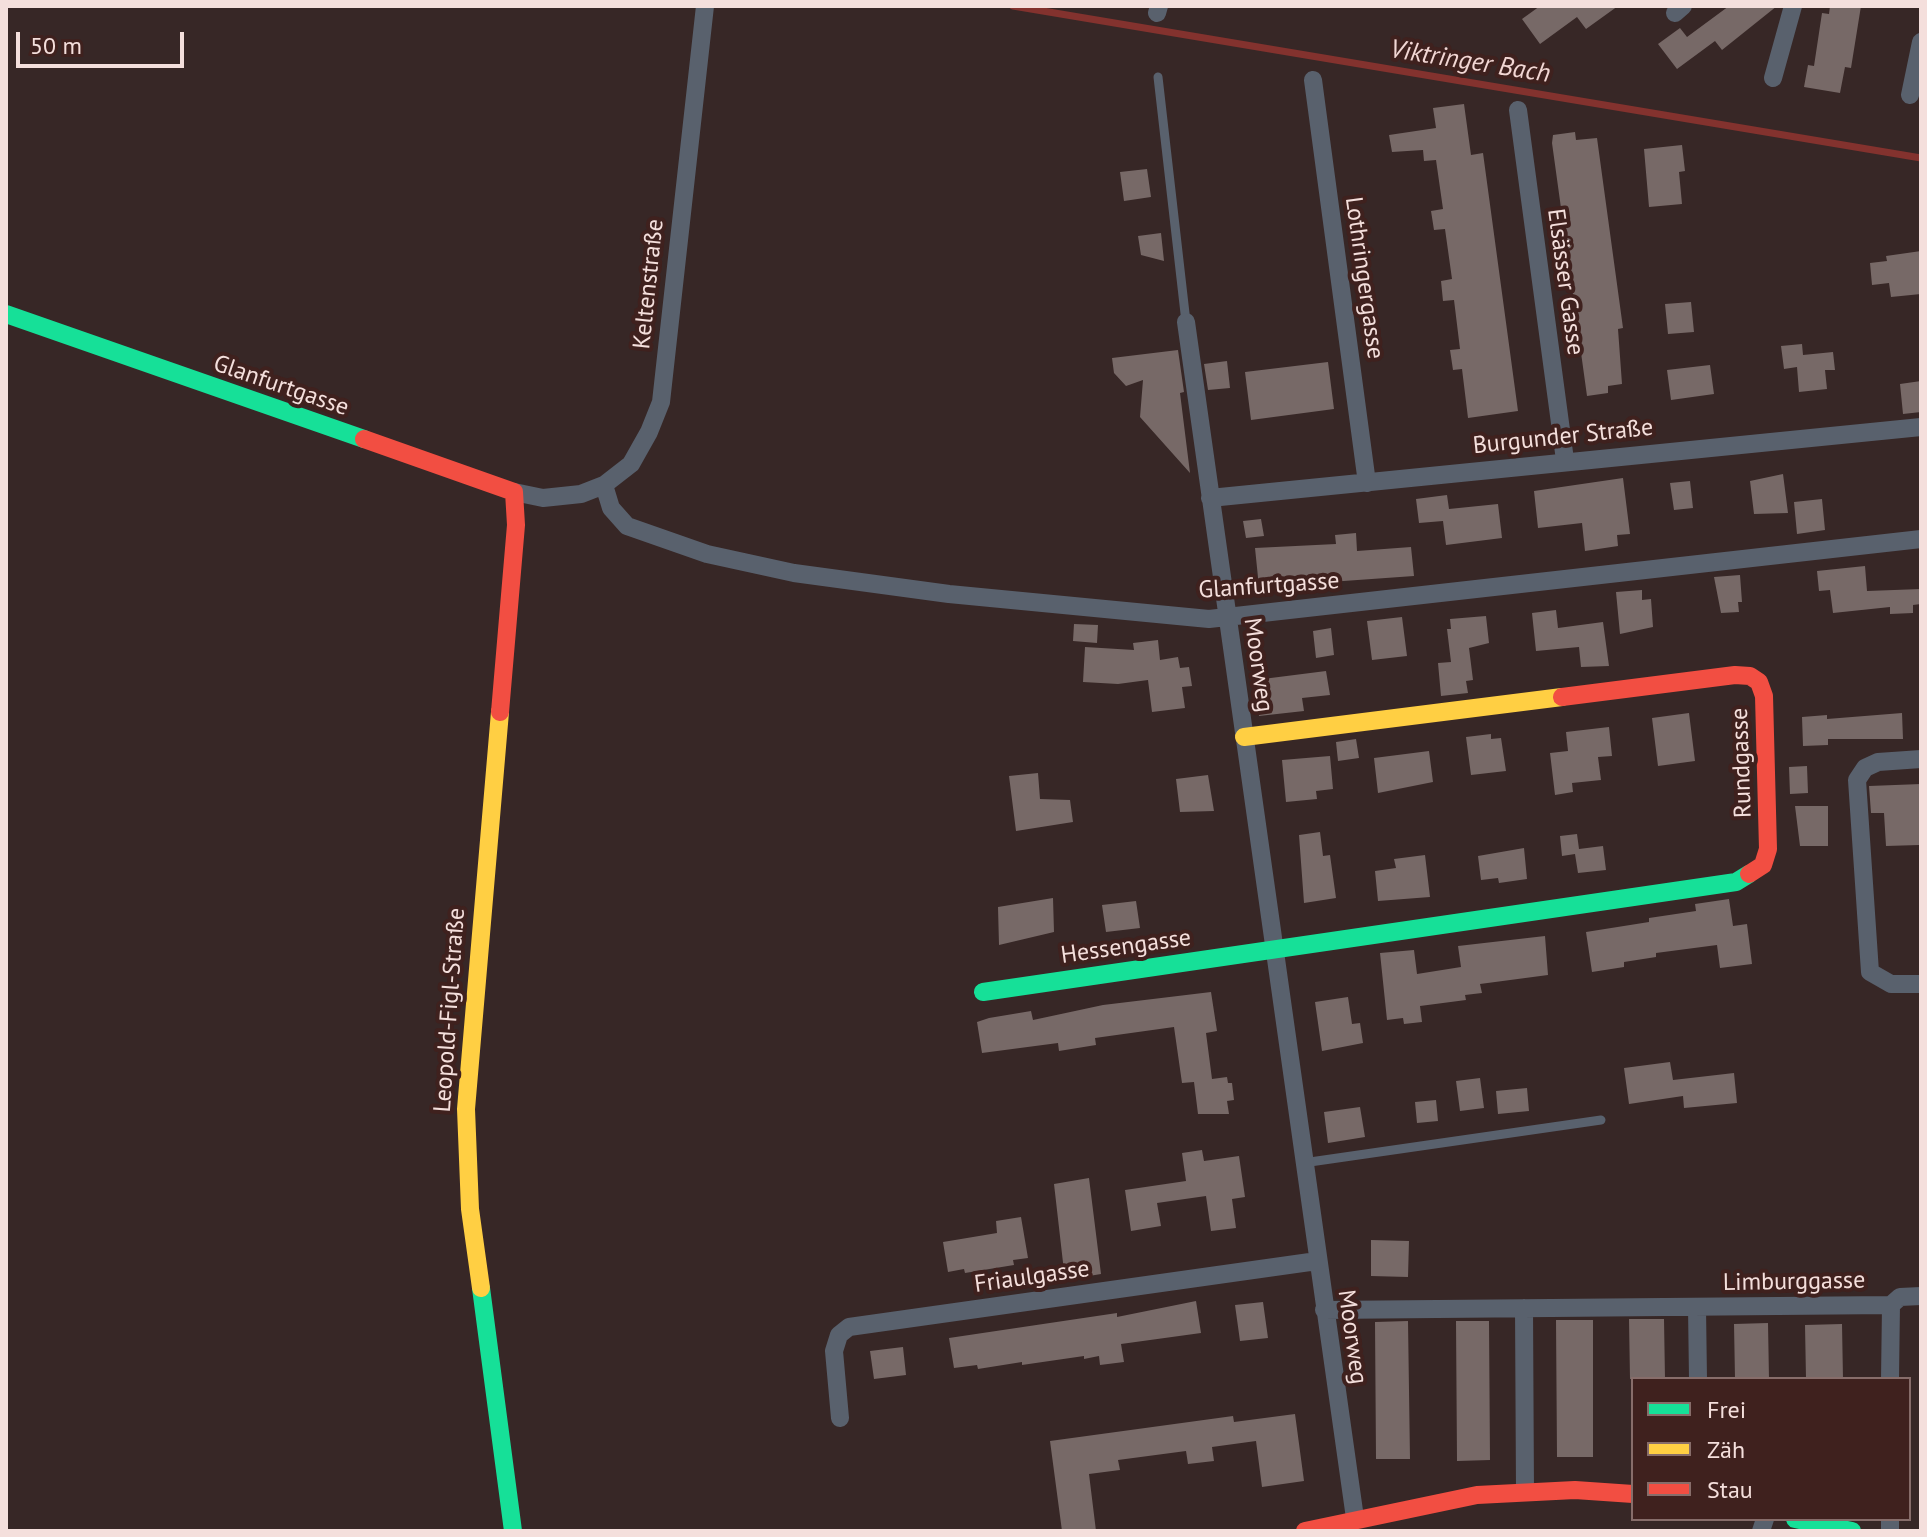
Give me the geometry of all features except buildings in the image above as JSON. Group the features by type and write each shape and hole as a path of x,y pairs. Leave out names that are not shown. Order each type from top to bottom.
{"street":[{"name":"Keltenstraße","path":"543,498 581,494 604,485 631,464 661,402 705,6"},
{"path":"1773,78 1793,6"},
{"path":"1910,95 1921,42"},
{"name":"Lothringergasse","path":"1313,80 1367,483"},
{"name":"Elsässer Gasse","path":"1518,110 1565,460"},
{"name":"Glanfurtgasse","path":"6,314 514,492 543,498"},
{"name":"Moorweg","path":"1186,322 1355,1518"},
{"name":"Burgunder Straße","path":"1210,498 1565,460 1921,427"},
{"name":"Glanfurtgasse","path":"604,485 611,508 627,526 707,554 794,573 949,594 1227,618 1921,539"},
{"name":"Leopold-Figl-Straße","path":"513,1531 470,1209 466,1109 468,1054 516,525 514,492"},
{"name":"Rundgasse","path":"1244,737 1735,675 1759,682 1764,696 1768,849 1763,865 1751,876 1721,884 1275,949"},
{"path":"1921,759 1878,762 1865,768 1857,780 1870,972 1879,980 1891,984 1921,984"},
{"name":"Hessengasse","path":"983,992 1275,949"},
{"name":"Friaulgasse","path":"840,1418 834,1351 839,1335 849,1327 1317,1261"},
{"name":"Limburggasse","path":"1324,1310 1891,1305 1900,1297 1921,1296"},
{"name":"Limburggasse","path":"1890,1377 1891,1305"},
{"name":"Limburggasse","path":"1697,1307 1698,1377"},
{"path":"1524,1308 1525,1492"},
{"path":"1305,1531 1355,1518 1477,1495 1525,1492 1631,1494"},
{"path":"1804,1521 1852,1531"}],"lane":[{"name":"Moorweg","path":"1158,77 1186,322"},
{"path":"1303,1163 1601,1120"}],"waterway":[{"name":"Viktringer Bach","path":"1013,6 1921,158"}],"traffic: fast":[{"path":"6,314 364,439"},
{"path":"983,992 1736,882 1749,874"},
{"path":"481,1288 513,1531"},
{"path":"1804,1521 1852,1531"}],"traffic: slow":[{"path":"1244,737 1562,697"},
{"path":"481,1288 470,1209 466,1109 500,712"}],"traffic: jam":[{"path":"364,439 514,492 516,525 500,712"},
{"path":"1562,697 1735,675 1750,676 1759,682 1764,696 1768,849 1763,865 1749,874"},
{"path":"1305,1531 1477,1495 1575,1490 1631,1494"}]}
